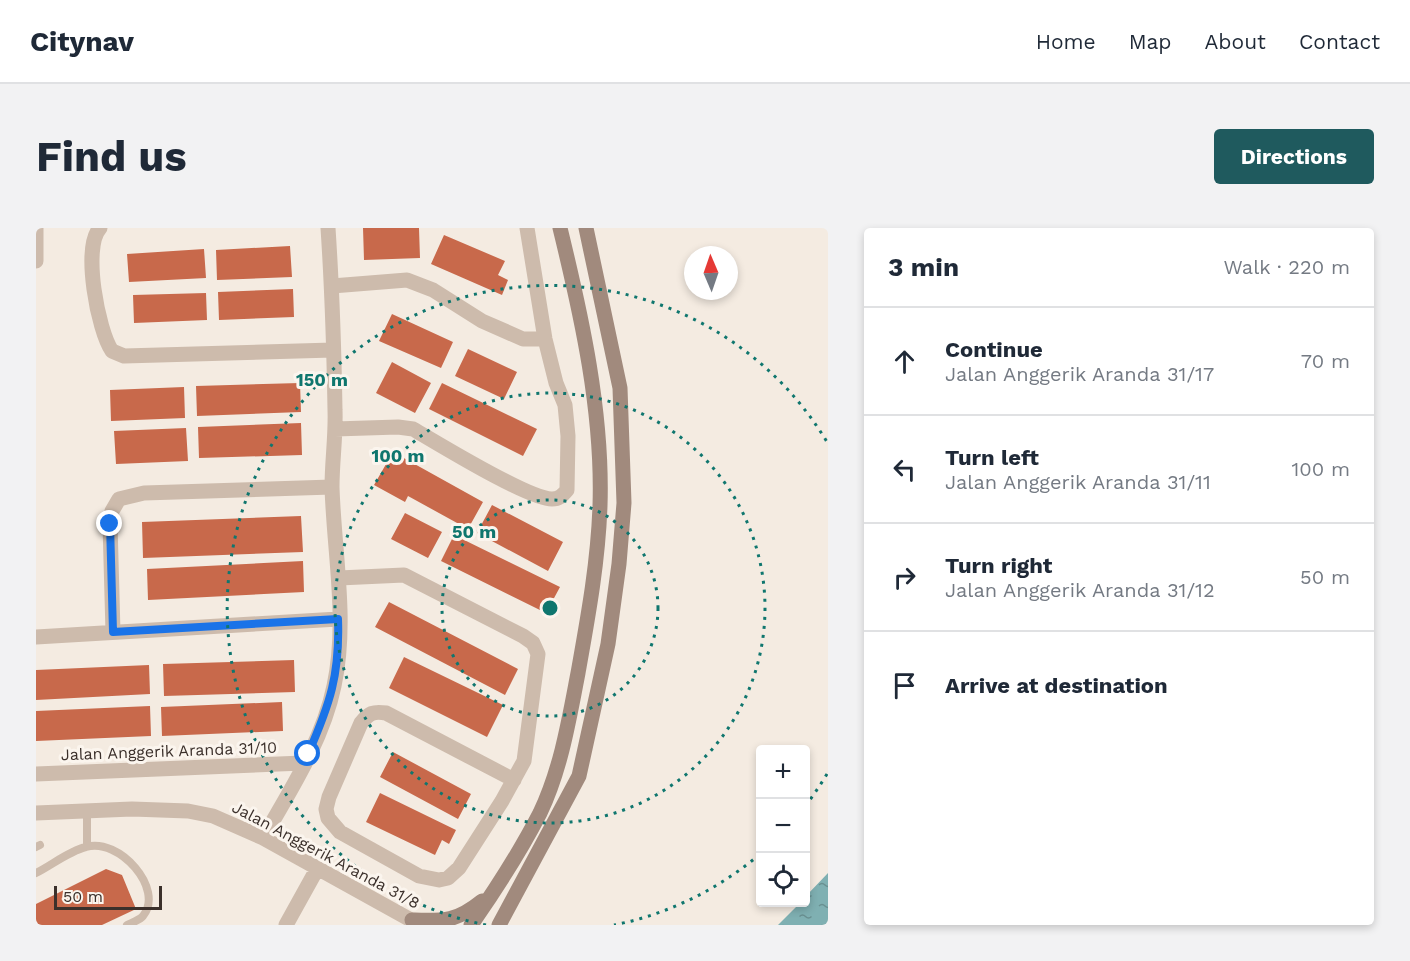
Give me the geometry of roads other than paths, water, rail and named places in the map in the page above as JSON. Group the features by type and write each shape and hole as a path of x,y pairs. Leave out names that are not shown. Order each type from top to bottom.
{"main road":[{"path":"471,925 494,892 540,812 559,764 594,586 600,506 598,428 594,389 560,228"},
{"path":"499,925 579,776 608,644 619,564 624,503 620,388 586,228"},
{"path":"598,428 622,428"},
{"path":"416,924 449,921 460,917 494,892"}],"street":[{"path":"36,228 36,261"},
{"path":"100,228 96,233 92,248 96,291 102,332 112,351 124,356 333,350"},
{"path":"263,838 303,763 334,687 339,651 339,578 332,487 335,429 332,286 328,228"},
{"path":"335,429 398,427 413,429 526,491 553,499 560,498 567,490 568,436 565,405 556,383 545,339 527,228"},
{"path":"332,286 407,280 433,290 482,321 523,339 545,339"},
{"path":"113,632 110,524 112,511 119,499 144,493 332,487"},
{"path":"339,578 404,574 533,643 538,654 524,761 514,780 459,868 448,878 439,880 419,876 332,826 326,809 329,798 362,723 369,714 375,711 386,713 514,780"},
{"path":"36,637 338,619"},
{"name":"Jalan Anggerik Aranda 31/10","path":"36,774 303,763"},
{"name":"Jalan Anggerik Aranda 31/8","path":"36,813 87,810 188,811 213,816 263,838 416,924"},
{"path":"286,925 318,869"}],"lane":[{"path":"87,810 87,846"},
{"path":"36,873 87,846 102,846 116,850 133,864 145,884 146,908 143,917 127,925"}],"water":[{"path":"828,873 828,925 778,925 796,907 810,907 810,892"}]}
